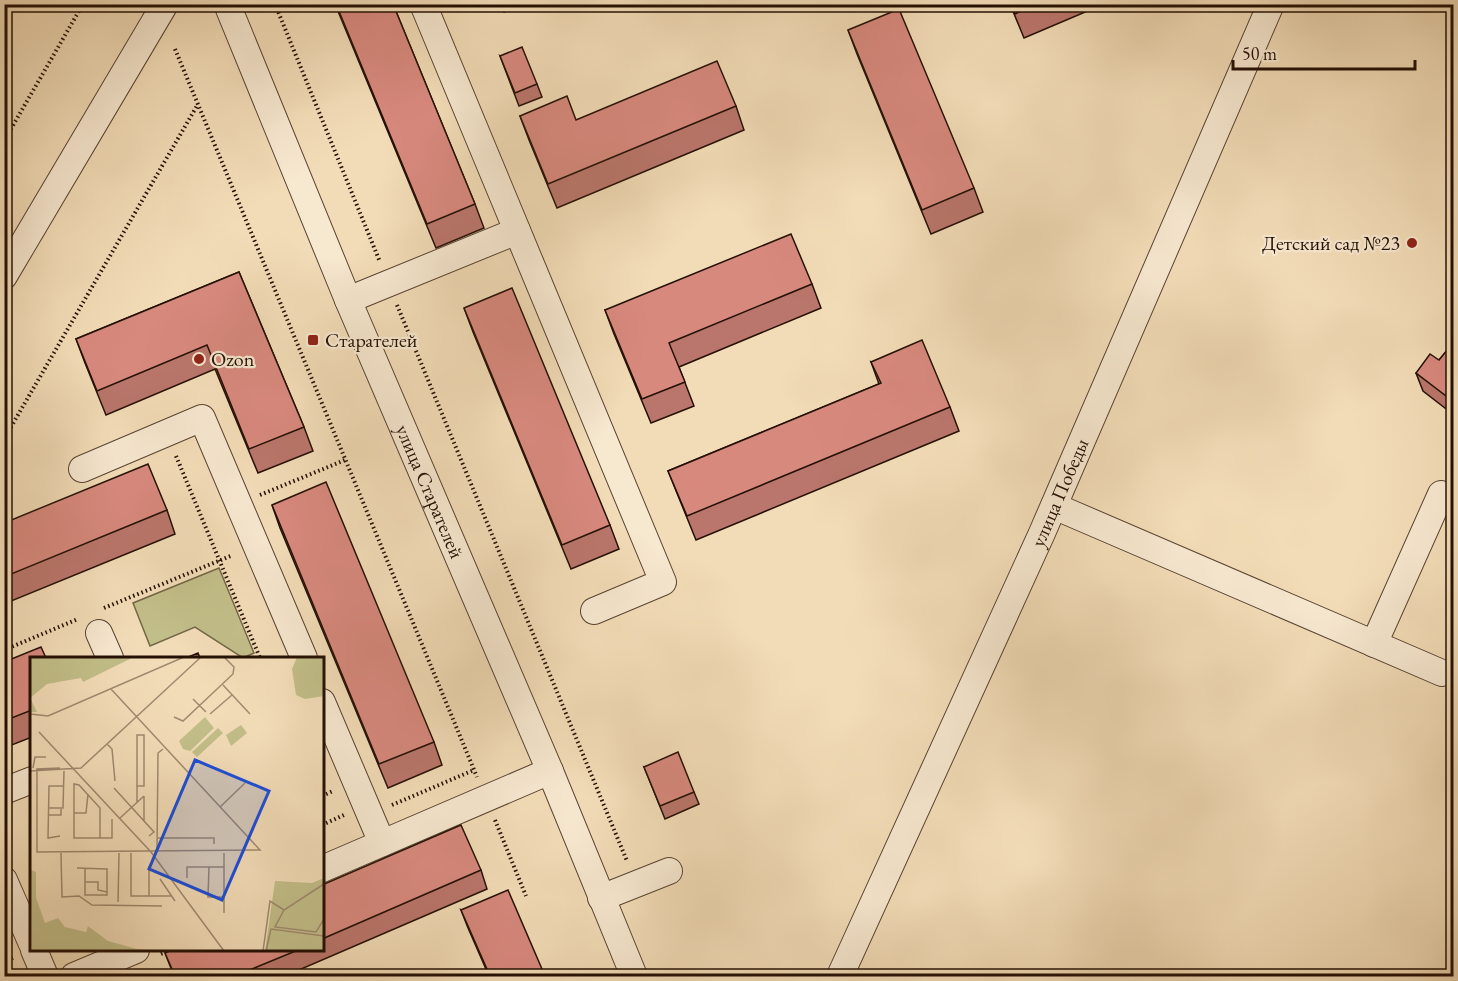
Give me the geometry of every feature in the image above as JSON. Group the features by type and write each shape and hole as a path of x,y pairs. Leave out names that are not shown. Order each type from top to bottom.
{"street":[{"path":"4,276 165,4"},
{"name":"улица Старателей","path":"227,4 348,300 550,771 634,976"},
{"path":"423,4 663,582 594,611"},
{"name":"улица Победы","path":"840,976 1054,506 1271,4"},
{"path":"348,300 517,231"},
{"path":"82,469 202,418 304,657"},
{"path":"1374,644 1441,494"},
{"path":"1054,506 1442,673"},
{"path":"93,620 110,657"},
{"path":"324,707 382,843"},
{"path":"324,868 550,771"},
{"path":"4,791 30,781"},
{"path":"601,898 669,872"},
{"path":"4,880 30,939"},
{"path":"34,951 45,976"},
{"path":"74,976 134,951"}],"path":[{"path":"4,141 83,4"},
{"path":"275,4 636,885"},
{"path":"175,49 526,896"},
{"path":"4,439 198,103"},
{"path":"166,433 260,657"},
{"path":"238,504 345,460"},
{"path":"4,650 93,620 256,546"},
{"path":"370,814 474,770"}],"shaded area":[{"path":"219,568 254,653 241,657 195,627 150,646 133,603"}],"building":[{"path":"336,4 393,4 475,204 427,224"},
{"path":"1011,4 1037,4 1015,14"},
{"path":"899,9 974,188 922,210 848,30"},
{"path":"522,47 537,84 515,93 500,56"},
{"path":"717,61 736,106 548,184 520,116 567,96 576,120"},
{"path":"791,234 812,284 669,343 685,382 642,399 605,310"},
{"path":"239,272 304,427 249,449 207,345 97,391 76,339"},
{"path":"512,288 610,525 562,545 464,308"},
{"path":"922,340 950,407 687,516 668,471 881,383 871,362"},
{"path":"1454,342 1454,402 1416,373 1430,354 1439,360"},
{"path":"148,464 167,510 4,577 4,523"},
{"path":"326,482 434,742 379,764 272,505"},
{"path":"41,647 46,657 30,657 30,711 4,721 4,662"},
{"path":"678,752 694,792 660,806 644,767"},
{"path":"461,825 481,870 324,938 324,884"},
{"path":"508,890 545,976 490,976 461,910"},
{"path":"170,951 296,951 235,976 175,976 165,953"},
{"path":"112,971 114,976 99,976"}],"place":[{"name":"Детский сад №23","path":"1412,243"},
{"name":"Старателей","path":"313,340"},
{"name":"Ozon","path":"199,359"}]}
